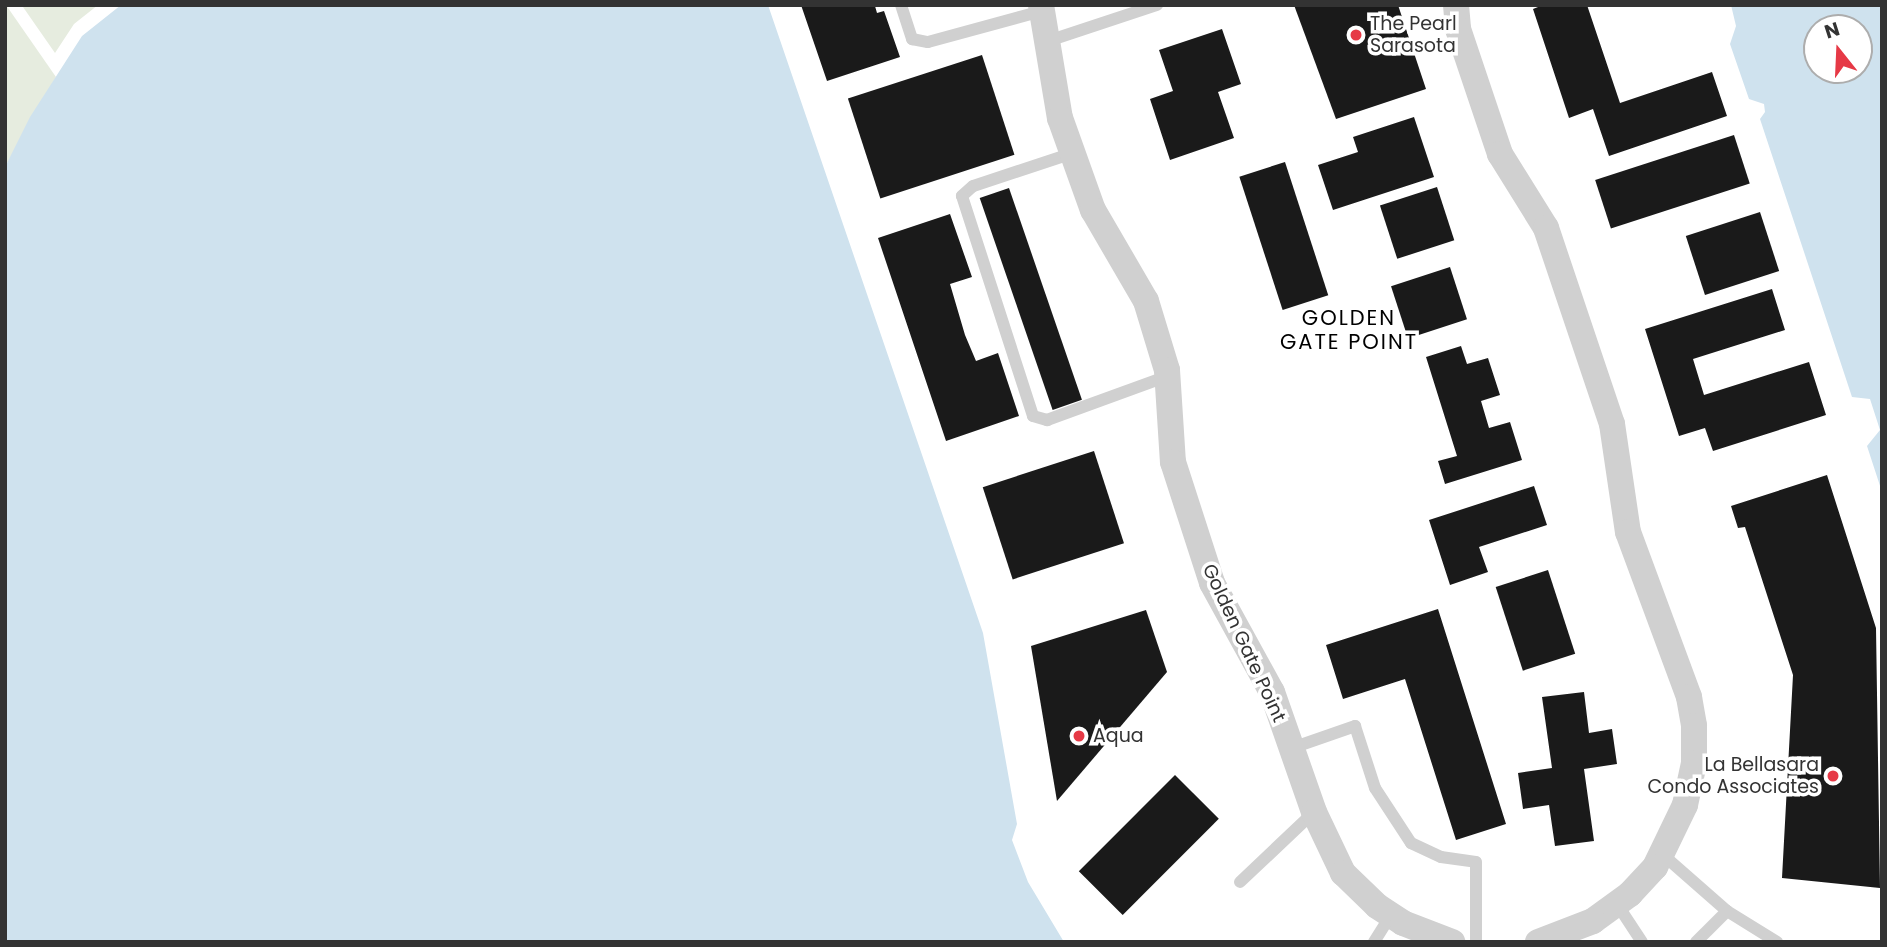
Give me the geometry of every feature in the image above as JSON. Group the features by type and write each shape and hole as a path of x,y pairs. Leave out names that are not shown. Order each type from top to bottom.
{"street":[{"path":"1456,5 1458,29 1500,154 1546,228 1612,424 1628,532 1689,697 1694,763 1685,806 1662,854 1617,904 1593,921 1538,942"},
{"name":"Golden Gate Point","path":"1042,8 1060,118 1093,209 1146,301 1168,376 1173,462 1212,583 1272,692 1314,813 1343,873 1391,915 1425,937 1452,942"}],"lane":[{"path":"901,5 912,39 928,42 1042,8"},
{"path":"1048,41 1157,5"},
{"path":"1073,153 973,186 962,196 1033,416 1047,420 1168,376"},
{"path":"1292,748 1355,726 1376,788 1411,843 1441,857 1476,862 1476,942"},
{"path":"1240,882 1314,813"},
{"path":"1662,854 1727,911 1777,942"},
{"path":"1617,904 1642,942"},
{"path":"1696,942 1727,911"},
{"path":"1374,942 1391,915"}],"shaded area":[{"path":"5,5 56,77 5,167"},
{"path":"98,5 74,24 55,53 23,7"}],"water":[{"path":"121,5 768,5 983,633 1017,824 1012,840 1028,882 1064,942 5,942 5,167 30,117 82,36"},
{"path":"1731,5 1882,5 1882,492 1867,446 1880,430 1870,399 1852,397 1760,119 1765,112 1764,104 1749,99 1730,44 1736,26"}],"building":[{"path":"801,5 875,6 877,13 884,11 900,57 827,81"},
{"name":"The Pearl Sarasota","path":"1294,5 1398,5 1426,89 1336,119"},
{"path":"1543,5 1587,5 1620,103 1712,72 1727,116 1609,156 1593,109 1569,118 1533,9"},
{"path":"1222,29 1241,84 1218,92 1234,138 1170,160 1150,99 1173,91 1159,50"},
{"path":"982,55 1014,155 880,198 848,99"},
{"path":"1414,117 1434,177 1333,210 1318,165 1358,152 1353,137"},
{"path":"1734,135 1750,184 1611,229 1595,180"},
{"path":"1285,162 1328,295 1283,310 1239,177"},
{"path":"1437,187 1454,240 1397,259 1380,206"},
{"path":"1009,188 1082,400 1053,410 980,198"},
{"path":"1760,212 1779,271 1705,295 1686,236"},
{"path":"950,214 972,277 950,284 965,335 976,361 998,353 1019,416 946,441 878,238"},
{"path":"1450,267 1467,319 1408,338 1391,286"},
{"path":"1772,289 1785,330 1693,359 1704,395 1809,362 1826,415 1713,451 1705,428 1679,436 1645,329"},
{"path":"1461,346 1467,364 1488,358 1500,395 1481,401 1489,428 1510,422 1522,460 1445,484 1438,461 1457,456 1426,357"},
{"path":"1094,451 1124,543 1013,579 983,487"},
{"name":"La Bellasara Condo Associates","path":"1827,475 1876,628 1880,888 1782,878 1793,675 1745,527 1738,528 1731,506"},
{"path":"1534,486 1547,525 1479,547 1488,572 1450,585 1429,520"},
{"path":"1548,570 1575,654 1523,671 1496,587"},
{"path":"1438,609 1506,824 1456,840 1405,679 1343,699 1326,645"},
{"name":"Aqua","path":"1146,610 1167,672 1057,801 1031,646"},
{"path":"1584,692 1589,733 1612,729 1617,764 1584,769 1594,841 1555,846 1549,805 1523,809 1518,773 1552,768 1542,697"},
{"path":"1175,775 1219,819 1123,915 1079,871"}],"place":[{"name":"The Pearl Sarasota","path":"1356,35"},
{"name":"Aqua","path":"1079,736"},
{"name":"La Bellasara Condo Associates","path":"1833,776"}],"district":[{"name":"GOLDEN GATE POINT","path":"1349,330"}]}
